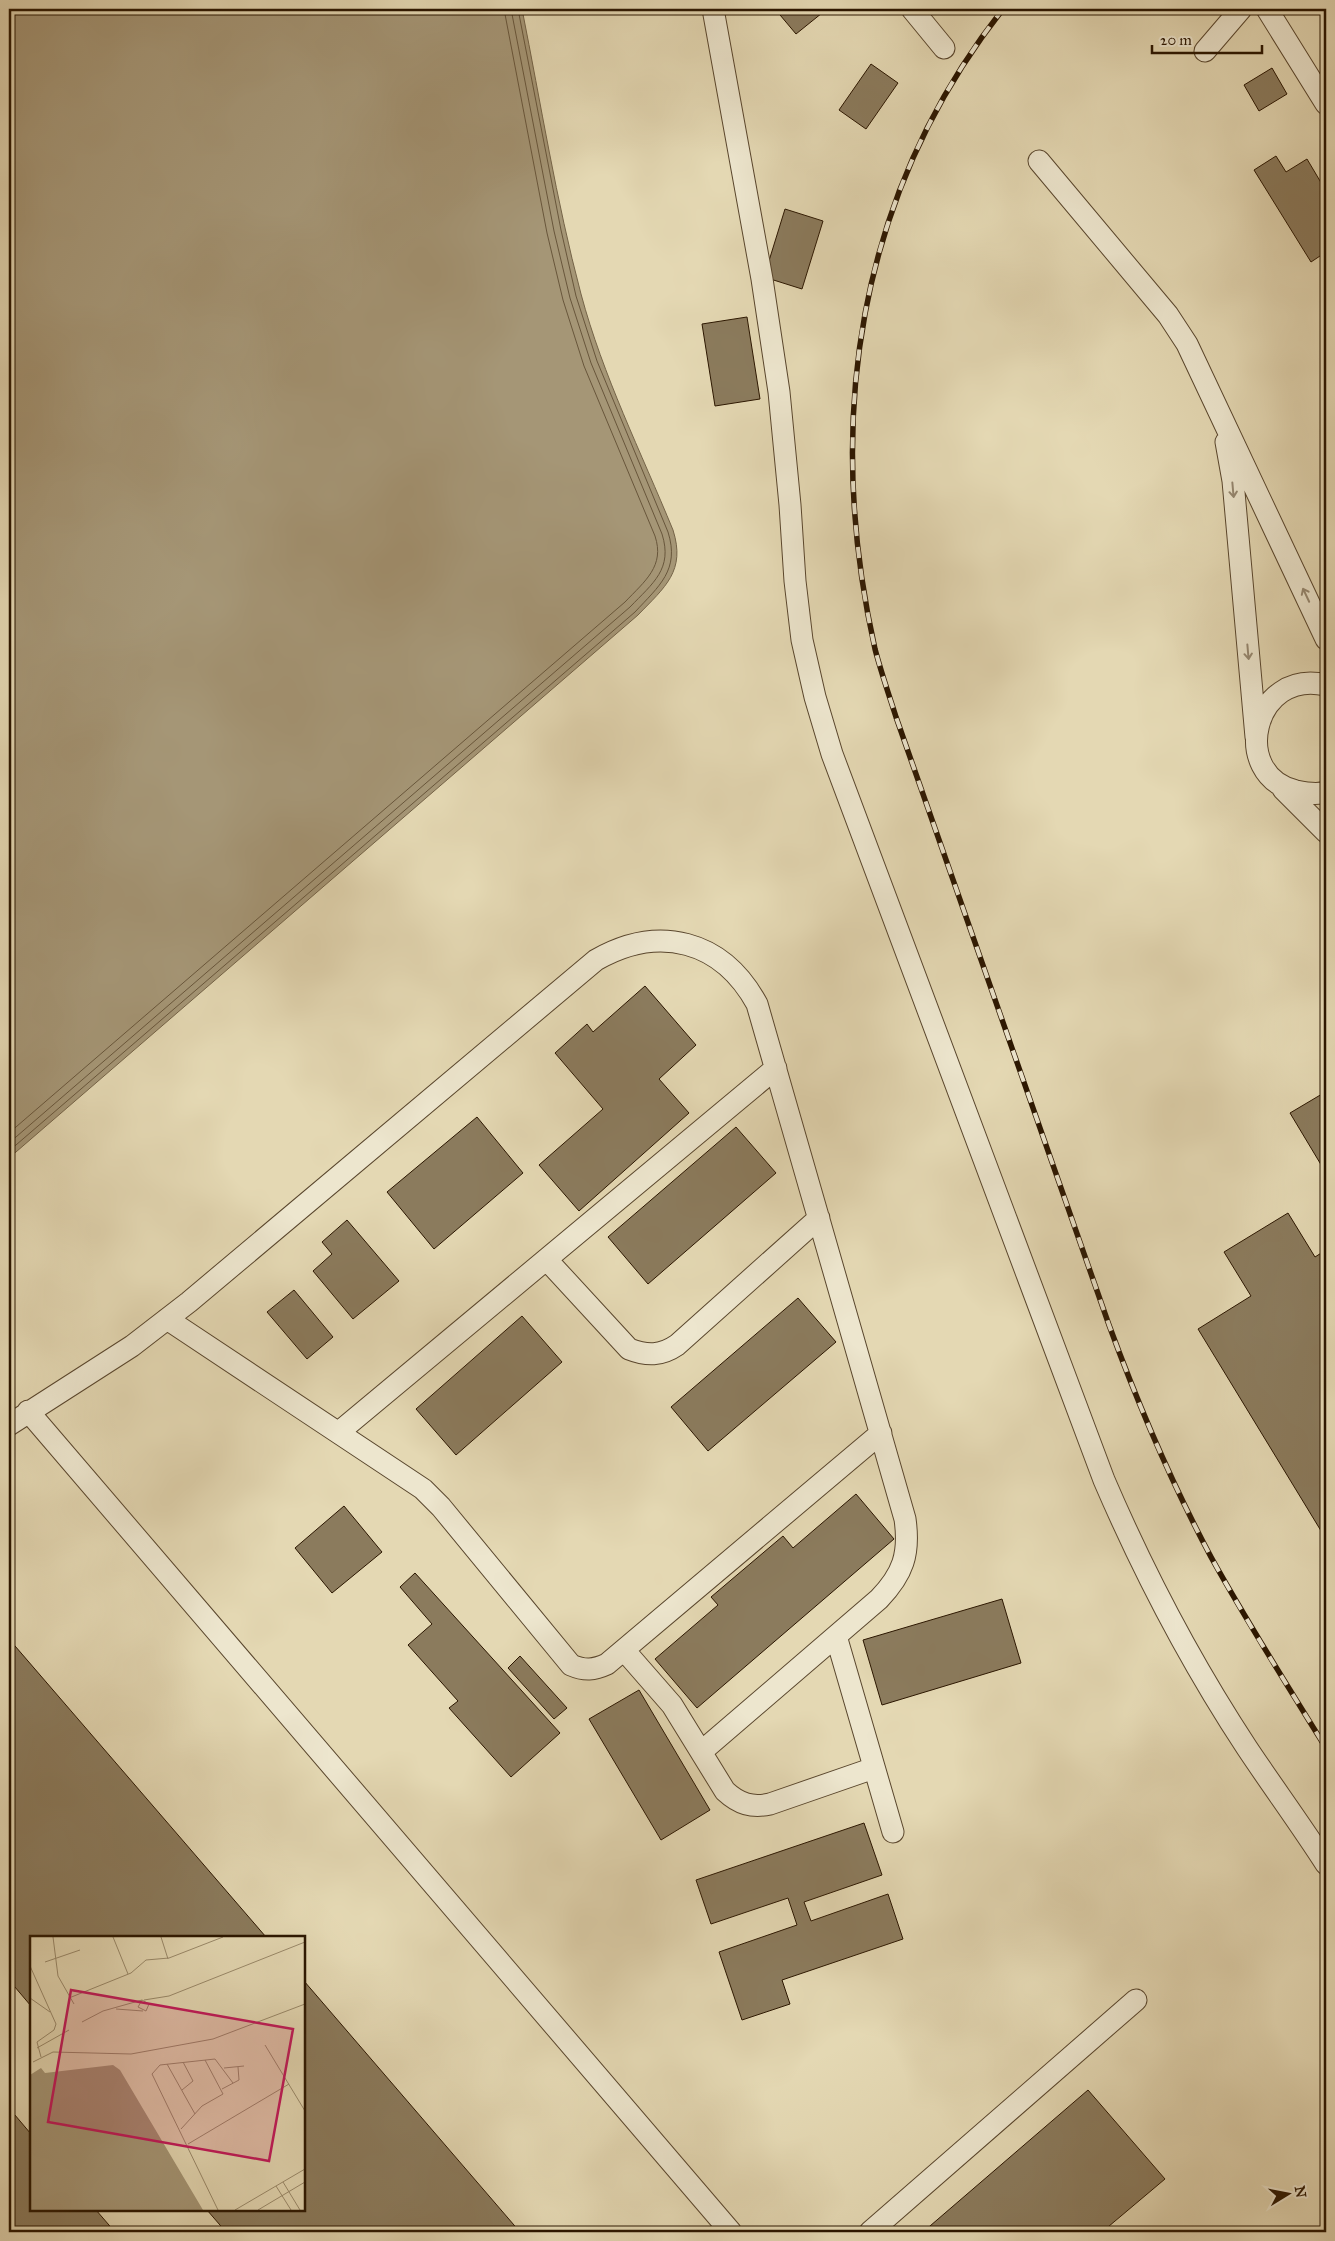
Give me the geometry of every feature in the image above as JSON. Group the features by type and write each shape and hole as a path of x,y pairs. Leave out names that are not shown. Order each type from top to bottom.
{"lane":[{"path":"712,9 772,344 783,430 795,581 802,640 815,697 832,754 1100,1470 1121,1520 1160,1598 1202,1675 1248,1749 1326,1864"},
{"path":"912,9 944,48"},
{"path":"1205,51 1241,9"},
{"path":"1267,9 1326,104"},
{"path":"1039,161 1168,315 1187,344 1204,376 1326,639"},
{"path":"1204,376 1217,409 1227,444 1233,481 1256,737 1261,761 1276,781 1326,832"},
{"path":"1256,737 1258,721 1266,706 1278,694 1292,686 1308,682 1326,685"},
{"path":"1276,781 1290,790 1306,794 1326,792"},
{"path":"9,1424 116,1357 168,1319 589,967 615,950 635,943 656,940 698,947 716,957 733,970 747,986 757,1004 905,1519 906,1551 902,1567 893,1584 702,1752"},
{"path":"339,1432 776,1068"},
{"path":"547,1260 629,1349 641,1354 654,1355 667,1352 677,1345 819,1218"},
{"path":"168,1319 423,1489 441,1507 571,1665 583,1670 596,1669 608,1664 881,1433"},
{"path":"28,1412 731,2232"},
{"path":"836,1636 893,1832"},
{"path":"624,1650 672,1705 730,1795 746,1804 758,1806 770,1804 874,1768"},
{"path":"870,2232 1136,2000"}],"water":[{"path":"9,9 522,9 556,188 581,294 611,384 673,530 677,557 675,568 664,587 638,615 9,1158"}],"building":[{"path":"775,9 827,9 796,34"},
{"path":"871,64 898,83 866,129 839,110"},
{"path":"1272,68 1287,94 1259,111 1244,85"},
{"path":"1276,156 1286,172 1307,159 1326,191 1326,252 1311,262 1254,170"},
{"path":"785,209 823,221 802,289 764,277"},
{"path":"747,317 760,399 715,406 702,324"},
{"path":"645,986 696,1045 659,1079 689,1113 579,1211 539,1165 603,1109 555,1053 587,1024 593,1032"},
{"path":"1322,1094 1326,1101 1326,1173 1290,1113"},
{"path":"477,1117 523,1173 434,1249 387,1192"},
{"path":"736,1127 776,1173 648,1284 608,1237"},
{"path":"1288,1213 1315,1257 1326,1250 1326,1539 1198,1329 1251,1296 1224,1252"},
{"path":"347,1220 399,1281 353,1319 313,1271 332,1254 322,1242"},
{"path":"294,1290 333,1337 307,1359 267,1312"},
{"path":"798,1298 836,1342 708,1451 671,1407"},
{"path":"522,1316 562,1362 456,1455 416,1409"},
{"path":"856,1494 894,1539 697,1708 655,1659 718,1605 711,1597 783,1536 793,1548"},
{"path":"344,1506 382,1552 332,1593 295,1548"},
{"path":"415,1573 560,1733 511,1777 449,1708 458,1701 408,1645 432,1624 400,1587"},
{"path":"1002,1599 1021,1663 882,1705 863,1640"},
{"path":"9,1639 265,1936 30,1936 30,2005 9,1980"},
{"path":"520,1656 567,1708 554,1719 508,1668"},
{"path":"639,1690 710,1810 661,1840 589,1719"},
{"path":"864,1823 882,1875 804,1902 811,1921 888,1894 903,1939 782,1980 790,2004 742,2020 719,1952 797,1925 788,1898 711,1924 696,1880"},
{"path":"305,1982 520,2232 226,2232 208,2211 305,2211"},
{"path":"1088,2090 1165,2179 1102,2232 923,2232"},
{"path":"9,2108 30,2133 30,2211 97,2211 115,2232 9,2232"}],"railway":[{"path":"1003,9 953,81 914,155 885,233 865,313 855,395 853,479 860,564 875,649 896,717 1109,1325 1143,1413 1182,1500 1211,1557 1326,1748"}]}
